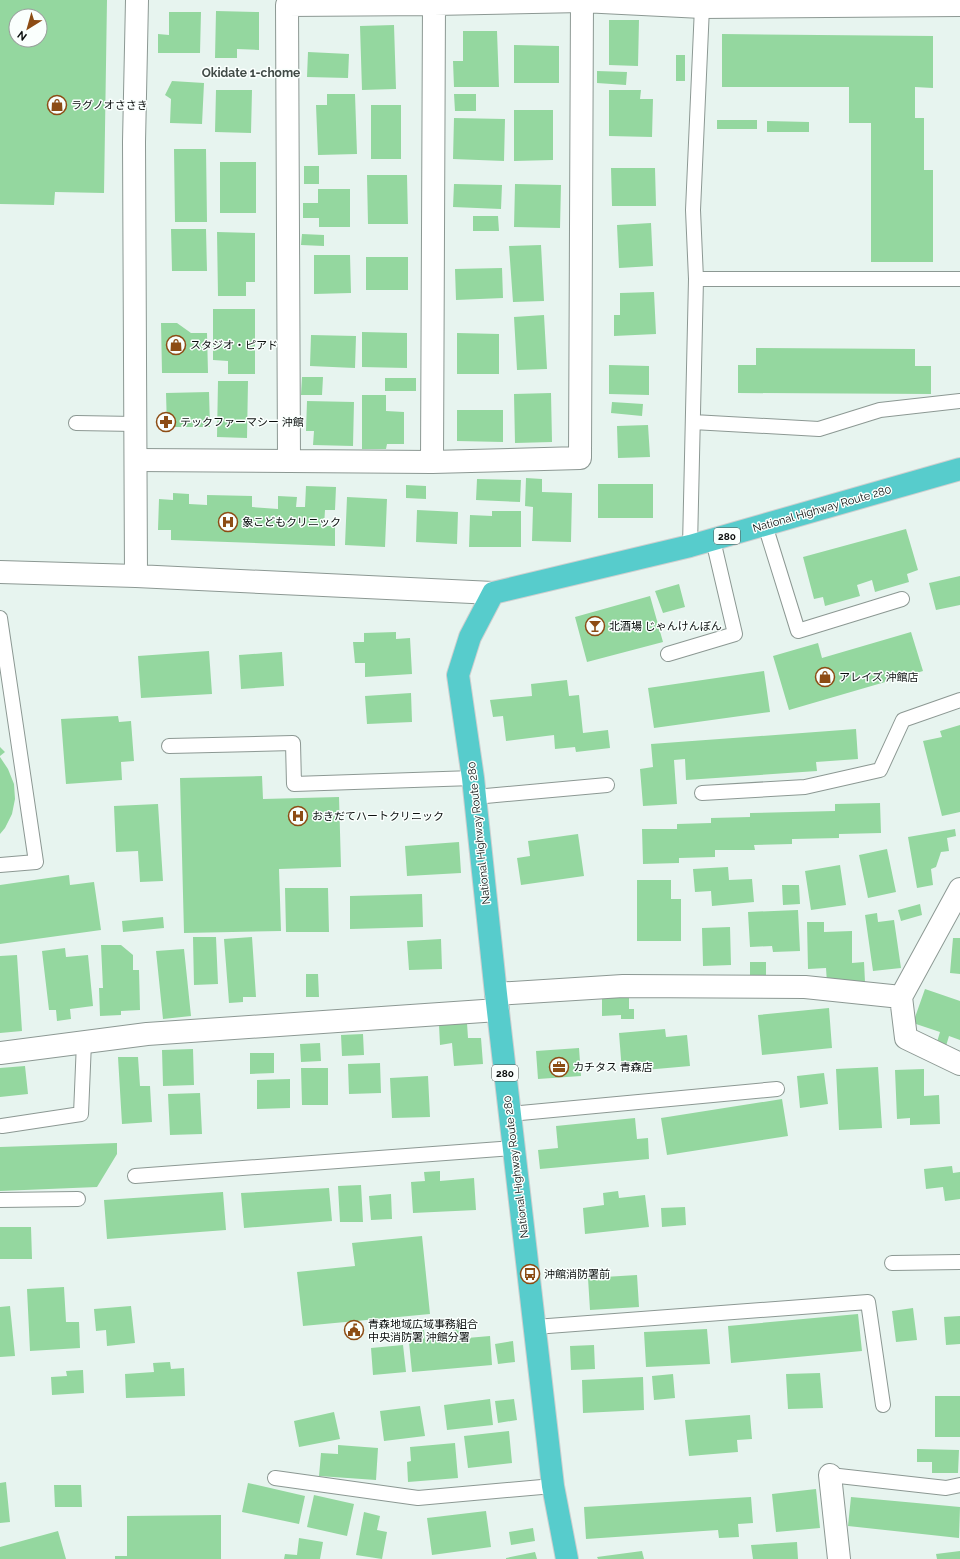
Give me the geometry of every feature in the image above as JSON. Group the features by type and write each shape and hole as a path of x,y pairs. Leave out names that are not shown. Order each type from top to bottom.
{"highway":[{"name":"National Highway Route 280","path":"567,1559 553,1486 496,1002 474,788 458,675 470,637 493,593 713,540 960,469"}],"street":[{"path":"136,576 134,142 137,0"},
{"path":"136,460 432,462 580,458 582,0"},
{"path":"289,460 287,5 434,4 582,0 702,7 960,5"},
{"path":"432,462 434,4"},
{"path":"0,572 136,576 493,593"},
{"path":"960,889 901,997 906,1038 960,1064"},
{"path":"0,1053 147,1034 496,1002 624,986 797,987 901,997"},
{"path":"830,1475 839,1559"}],"lane":[{"path":"690,546 696,279 693,210 702,7"},
{"path":"696,279 960,279"},
{"path":"693,422 819,429 880,410 960,401"},
{"path":"76,423 135,424"},
{"path":"765,525 798,631 902,599"},
{"path":"668,654 735,634 713,540"},
{"path":"0,618 2,645 36,862 0,865"},
{"path":"702,794 805,787 880,770 903,720 960,700"},
{"path":"169,746 293,743 294,784 474,788 607,785"},
{"path":"2,1126 81,1114 84,1042"},
{"path":"510,1114 776,1089"},
{"path":"135,1176 514,1148"},
{"path":"0,1200 78,1199"},
{"path":"892,1262 960,1262"},
{"path":"535,1327 868,1302 883,1405"},
{"path":"830,1475 946,1488 960,1485"},
{"path":"275,1478 418,1498 553,1486"}],"building":[{"path":"0,0 107,0 104,193 55,192 54,205 0,204"},
{"path":"216,11 259,12 259,50 237,49 237,58 215,58"},
{"path":"169,12 201,12 200,53 158,53 158,34 169,35"},
{"path":"609,20 639,20 638,66 609,65"},
{"path":"394,25 396,89 362,90 360,26"},
{"path":"463,31 497,31 499,87 454,87 453,61 463,61"},
{"path":"722,34 933,36 933,88 915,87 915,118 924,118 924,170 933,170 933,262 871,262 871,123 849,123 849,87 722,87"},
{"path":"514,45 559,46 559,83 514,83"},
{"path":"308,52 349,54 348,78 307,77"},
{"path":"676,55 685,55 685,81 676,81"},
{"path":"597,71 627,72 626,85 597,83"},
{"path":"172,81 204,83 202,124 170,123 171,99 165,95"},
{"path":"216,90 252,90 251,133 215,132"},
{"path":"609,90 641,90 640,99 653,99 652,137 609,136"},
{"path":"327,94 355,94 357,154 318,155 316,105 327,105"},
{"path":"454,94 476,94 476,111 455,111"},
{"path":"371,105 401,105 401,159 371,159"},
{"path":"514,110 553,110 553,160 514,161"},
{"path":"454,118 505,119 504,161 453,159"},
{"path":"717,120 757,120 757,129 717,129"},
{"path":"767,121 809,122 809,132 767,132"},
{"path":"174,149 206,149 207,222 175,222"},
{"path":"220,162 256,162 256,213 220,213"},
{"path":"304,166 319,166 319,184 304,184"},
{"path":"611,168 655,168 656,206 612,206"},
{"path":"367,175 407,175 408,224 368,224"},
{"path":"454,184 502,185 501,209 453,207"},
{"path":"515,184 561,185 560,228 514,227"},
{"path":"318,189 350,189 350,227 319,227 319,218 303,218 303,203 318,203"},
{"path":"473,216 498,216 499,231 473,231"},
{"path":"651,223 653,266 619,268 617,225"},
{"path":"171,229 206,229 207,271 172,271"},
{"path":"217,232 255,233 255,282 246,282 246,296 218,296"},
{"path":"302,234 324,235 324,246 301,245"},
{"path":"541,245 544,301 513,302 509,246"},
{"path":"314,255 350,255 351,293 314,294"},
{"path":"366,257 408,257 408,290 366,290"},
{"path":"502,268 503,298 456,300 455,269"},
{"path":"654,292 656,334 614,336 614,315 620,315 620,293"},
{"path":"213,309 255,309 255,374 228,374 228,361 213,360"},
{"path":"544,315 547,369 517,370 514,317"},
{"path":"161,323 177,323 191,333 207,333 208,373 162,373"},
{"path":"362,332 407,333 407,368 362,367"},
{"path":"457,333 499,334 499,374 457,374"},
{"path":"311,335 356,336 355,368 310,366"},
{"path":"756,348 915,349 915,366 931,366 931,394 738,393 738,365 756,365"},
{"path":"609,365 649,366 649,395 609,394"},
{"path":"302,377 323,377 322,395 301,395"},
{"path":"385,378 416,378 416,391 385,391"},
{"path":"218,381 248,381 247,438 217,437"},
{"path":"209,392 210,427 167,427 166,393"},
{"path":"551,393 552,442 515,443 514,394"},
{"path":"362,395 386,395 386,411 404,412 404,444 387,444 386,449 362,449"},
{"path":"307,401 354,402 353,446 313,445 314,431 306,431"},
{"path":"612,402 643,404 642,416 611,413"},
{"path":"457,410 503,410 503,442 457,441"},
{"path":"648,425 650,457 618,458 617,426"},
{"path":"526,478 542,479 542,492 572,493 571,542 532,541 533,507 525,506"},
{"path":"477,479 521,480 520,502 476,500"},
{"path":"598,484 653,484 653,518 598,518"},
{"path":"406,485 426,486 426,499 406,498"},
{"path":"306,486 336,487 335,510 325,510 324,526 335,526 335,546 171,540 171,530 158,530 159,499 173,500 173,493 189,494 189,504 207,505 207,495 252,496 252,507 278,509 278,496 297,497 296,507 305,507"},
{"path":"347,497 387,499 385,547 345,545"},
{"path":"417,510 458,512 457,544 416,542"},
{"path":"492,511 521,511 521,547 469,547 470,515 492,516"},
{"path":"906,529 918,570 907,574 909,582 875,592 872,580 857,585 860,596 825,606 823,597 814,599 803,557"},
{"path":"960,576 960,605 936,610 929,583"},
{"path":"679,584 685,607 663,613 655,591"},
{"path":"650,596 663,642 587,662 575,617"},
{"path":"396,632 396,639 410,638 412,674 365,677 365,663 355,663 353,642 364,642 364,633"},
{"path":"911,632 923,671 789,710 773,656 818,643 822,658"},
{"path":"209,651 212,694 141,698 138,656"},
{"path":"282,652 284,686 241,689 239,655"},
{"path":"764,671 770,712 654,728 648,688"},
{"path":"567,680 569,696 579,695 583,733 608,730 610,748 576,752 575,747 555,749 554,735 506,741 503,716 493,717 490,700 532,696 531,684"},
{"path":"411,693 412,722 367,724 365,696"},
{"path":"118,716 119,722 131,721 134,761 121,762 122,780 66,784 61,719"},
{"path":"960,725 960,812 942,816 923,741 942,737 940,731"},
{"path":"856,729 858,759 816,762 817,771 686,780 685,759 674,760 677,804 643,806 640,769 653,767 651,744"},
{"path":"0,747 5,752 0,756"},
{"path":"0,757 8,769 14,784 15,799 12,814 5,828 0,834"},
{"path":"262,776 263,799 339,797 341,867 279,869 281,931 184,933 180,778"},
{"path":"880,803 881,833 839,834 839,838 792,839 792,844 754,845 755,850 715,850 715,857 679,858 679,863 643,864 642,829 677,829 677,824 711,823 711,818 750,817 750,813 835,811 835,804"},
{"path":"158,804 163,881 140,882 138,851 116,852 114,806"},
{"path":"955,829 956,836 947,838 949,851 941,852 936,867 931,869 933,885 917,888 908,837"},
{"path":"578,834 584,876 521,885 517,858 530,856 528,841"},
{"path":"459,842 461,873 407,876 405,846"},
{"path":"887,849 896,892 868,898 859,855"},
{"path":"840,865 846,905 811,910 805,871"},
{"path":"728,867 729,880 752,879 754,902 712,906 711,891 695,892 693,869"},
{"path":"69,875 70,885 94,882 101,930 0,944 0,885"},
{"path":"637,880 671,880 671,899 681,899 681,941 637,941"},
{"path":"782,885 799,885 800,904 783,905"},
{"path":"285,888 328,888 329,932 286,932"},
{"path":"422,894 423,927 350,929 350,896"},
{"path":"920,904 922,915 901,921 898,910"},
{"path":"798,910 800,951 773,952 772,946 750,947 748,912"},
{"path":"877,913 878,922 894,920 901,968 873,971 865,915"},
{"path":"163,917 164,928 123,932 122,921"},
{"path":"807,922 824,922 824,932 852,931 852,963 864,962 865,982 827,983 826,968 808,969"},
{"path":"730,927 731,965 703,966 702,928"},
{"path":"193,937 216,937 218,984 194,985"},
{"path":"252,937 256,997 243,997 243,1002 229,1003 224,939"},
{"path":"953,938 960,938 960,974 950,973"},
{"path":"441,939 442,969 409,970 407,941"},
{"path":"101,945 121,945 133,955 133,970 139,970 140,1010 121,1011 121,1015 100,1016 99,988 103,988"},
{"path":"65,948 66,957 88,955 93,1006 70,1009 71,1019 57,1021 56,1010 49,1010 42,951"},
{"path":"184,949 191,1016 163,1019 156,951"},
{"path":"17,955 22,1031 0,1033 0,956"},
{"path":"750,962 766,962 766,975 750,975"},
{"path":"306,974 318,974 319,997 306,997"},
{"path":"925,989 960,1001 960,1040 949,1036 946,1046 937,1042 940,1032 913,1023"},
{"path":"629,997 629,1009 634,1009 634,1019 621,1019 621,1015 602,1016 602,998"},
{"path":"829,1008 832,1048 762,1055 758,1015"},
{"path":"467,1023 468,1038 481,1038 483,1064 454,1066 452,1043 440,1045 439,1025"},
{"path":"665,1029 666,1037 687,1035 690,1066 622,1072 619,1033"},
{"path":"363,1034 364,1055 342,1056 341,1035"},
{"path":"320,1043 321,1061 301,1062 300,1044"},
{"path":"579,1048 581,1076 538,1079 536,1051"},
{"path":"193,1049 194,1085 163,1086 162,1050"},
{"path":"250,1053 274,1053 274,1073 250,1074"},
{"path":"118,1057 138,1057 140,1086 150,1086 152,1122 122,1124"},
{"path":"380,1063 381,1093 349,1094 348,1064"},
{"path":"25,1066 28,1094 0,1097 0,1068"},
{"path":"878,1067 882,1128 839,1130 836,1069"},
{"path":"301,1068 328,1068 328,1105 302,1105"},
{"path":"924,1069 924,1096 939,1095 940,1124 910,1125 910,1118 897,1119 895,1070"},
{"path":"824,1073 828,1104 800,1108 797,1076"},
{"path":"428,1076 430,1117 392,1118 390,1078"},
{"path":"290,1079 290,1108 257,1109 257,1080"},
{"path":"200,1093 202,1134 170,1135 168,1094"},
{"path":"782,1099 788,1136 667,1155 661,1118"},
{"path":"635,1118 637,1139 648,1138 649,1159 540,1169 538,1150 558,1148 556,1126"},
{"path":"117,1143 117,1154 97,1187 0,1191 0,1147"},
{"path":"952,1166 953,1173 960,1172 960,1199 945,1201 943,1187 926,1189 924,1169"},
{"path":"440,1171 440,1181 474,1178 476,1210 413,1213 411,1182 425,1181 424,1172"},
{"path":"361,1185 363,1222 340,1222 338,1186"},
{"path":"329,1188 332,1221 244,1228 241,1193"},
{"path":"618,1191 619,1198 645,1195 649,1227 585,1234 583,1208 604,1205 603,1193"},
{"path":"223,1192 226,1230 107,1239 104,1200"},
{"path":"391,1194 392,1219 371,1220 369,1196"},
{"path":"685,1207 686,1225 662,1227 661,1208"},
{"path":"0,1227 31,1227 32,1259 0,1259"},
{"path":"422,1236 430,1314 303,1326 297,1272 355,1266 352,1243"},
{"path":"637,1275 639,1307 590,1310 588,1278"},
{"path":"64,1287 66,1322 79,1322 80,1348 30,1351 27,1289"},
{"path":"10,1306 15,1356 0,1357 0,1307"},
{"path":"131,1306 135,1343 107,1346 106,1330 96,1331 94,1309"},
{"path":"913,1308 917,1340 896,1342 892,1311"},
{"path":"858,1314 862,1351 731,1363 728,1326"},
{"path":"960,1316 960,1344 946,1345 944,1317"},
{"path":"467,1326 467,1338 490,1336 492,1365 412,1372 408,1332 424,1330 425,1340 454,1337 453,1327"},
{"path":"707,1329 710,1364 646,1367 644,1332"},
{"path":"513,1341 515,1362 498,1364 495,1344"},
{"path":"403,1345 406,1372 373,1375 371,1348"},
{"path":"594,1345 595,1369 571,1370 570,1346"},
{"path":"170,1362 171,1369 184,1368 185,1396 126,1398 125,1374 154,1372 153,1363"},
{"path":"83,1370 84,1393 52,1395 51,1377 67,1376 66,1371"},
{"path":"820,1373 823,1408 788,1409 786,1374"},
{"path":"673,1374 675,1398 654,1400 652,1376"},
{"path":"643,1377 644,1410 583,1413 582,1380"},
{"path":"935,1396 960,1396 960,1437 935,1437"},
{"path":"490,1399 493,1425 447,1430 444,1405"},
{"path":"514,1399 517,1420 498,1423 495,1401"},
{"path":"420,1406 425,1436 384,1441 380,1411"},
{"path":"334,1412 340,1439 299,1447 294,1421"},
{"path":"750,1415 752,1439 737,1440 738,1452 689,1456 685,1420"},
{"path":"509,1431 512,1463 468,1468 464,1436"},
{"path":"455,1443 458,1478 408,1482 407,1462 411,1461 410,1447"},
{"path":"338,1445 378,1448 376,1480 319,1476 321,1453 338,1454"},
{"path":"917,1449 959,1450 958,1473 932,1473 932,1462 917,1462"},
{"path":"6,1482 10,1522 0,1523 0,1483"},
{"path":"248,1483 305,1496 299,1524 242,1512"},
{"path":"54,1485 81,1485 82,1507 55,1507"},
{"path":"816,1489 820,1528 776,1532 772,1494"},
{"path":"314,1495 354,1504 347,1536 307,1527"},
{"path":"751,1497 753,1523 738,1524 739,1537 719,1538 718,1530 586,1539 584,1507"},
{"path":"851,1497 960,1507 959,1538 848,1526"},
{"path":"486,1511 491,1547 432,1555 427,1518"},
{"path":"364,1512 380,1516 377,1530 387,1532 382,1559 356,1555"},
{"path":"221,1515 221,1559 115,1559 115,1556 127,1556 127,1516"},
{"path":"533,1528 535,1541 511,1545 509,1532"},
{"path":"58,1531 66,1559 0,1559 0,1547"},
{"path":"299,1538 323,1542 320,1559 284,1559 285,1554 297,1555"},
{"path":"797,1542 798,1559 753,1559 751,1545"},
{"path":"642,1551 644,1559 598,1559 597,1557"},
{"path":"960,1551 960,1559 937,1559 936,1554"},
{"path":"535,1552 537,1559 506,1559 506,1558"}],"place":[{"name":"ラグノオささき","path":"57,105"},
{"name":"スタジオ・ピアド","path":"176,345"},
{"name":"テックファーマシー 沖館","path":"166,422"},
{"name":"象こどもクリニック","path":"228,522"},
{"name":"北酒場 じゃんけんぽん","path":"595,626"},
{"name":"アレイズ 沖館店","path":"825,677"},
{"name":"おきだてハートクリニック","path":"298,816"},
{"name":"カチタス 青森店","path":"559,1067"},
{"name":"沖館消防署前","path":"530,1274"},
{"name":"青森地域広域事務組合 中央消防署 沖館分署","path":"354,1330"}],"district":[{"name":"Okidate 1-chome","path":"251,73"}]}
